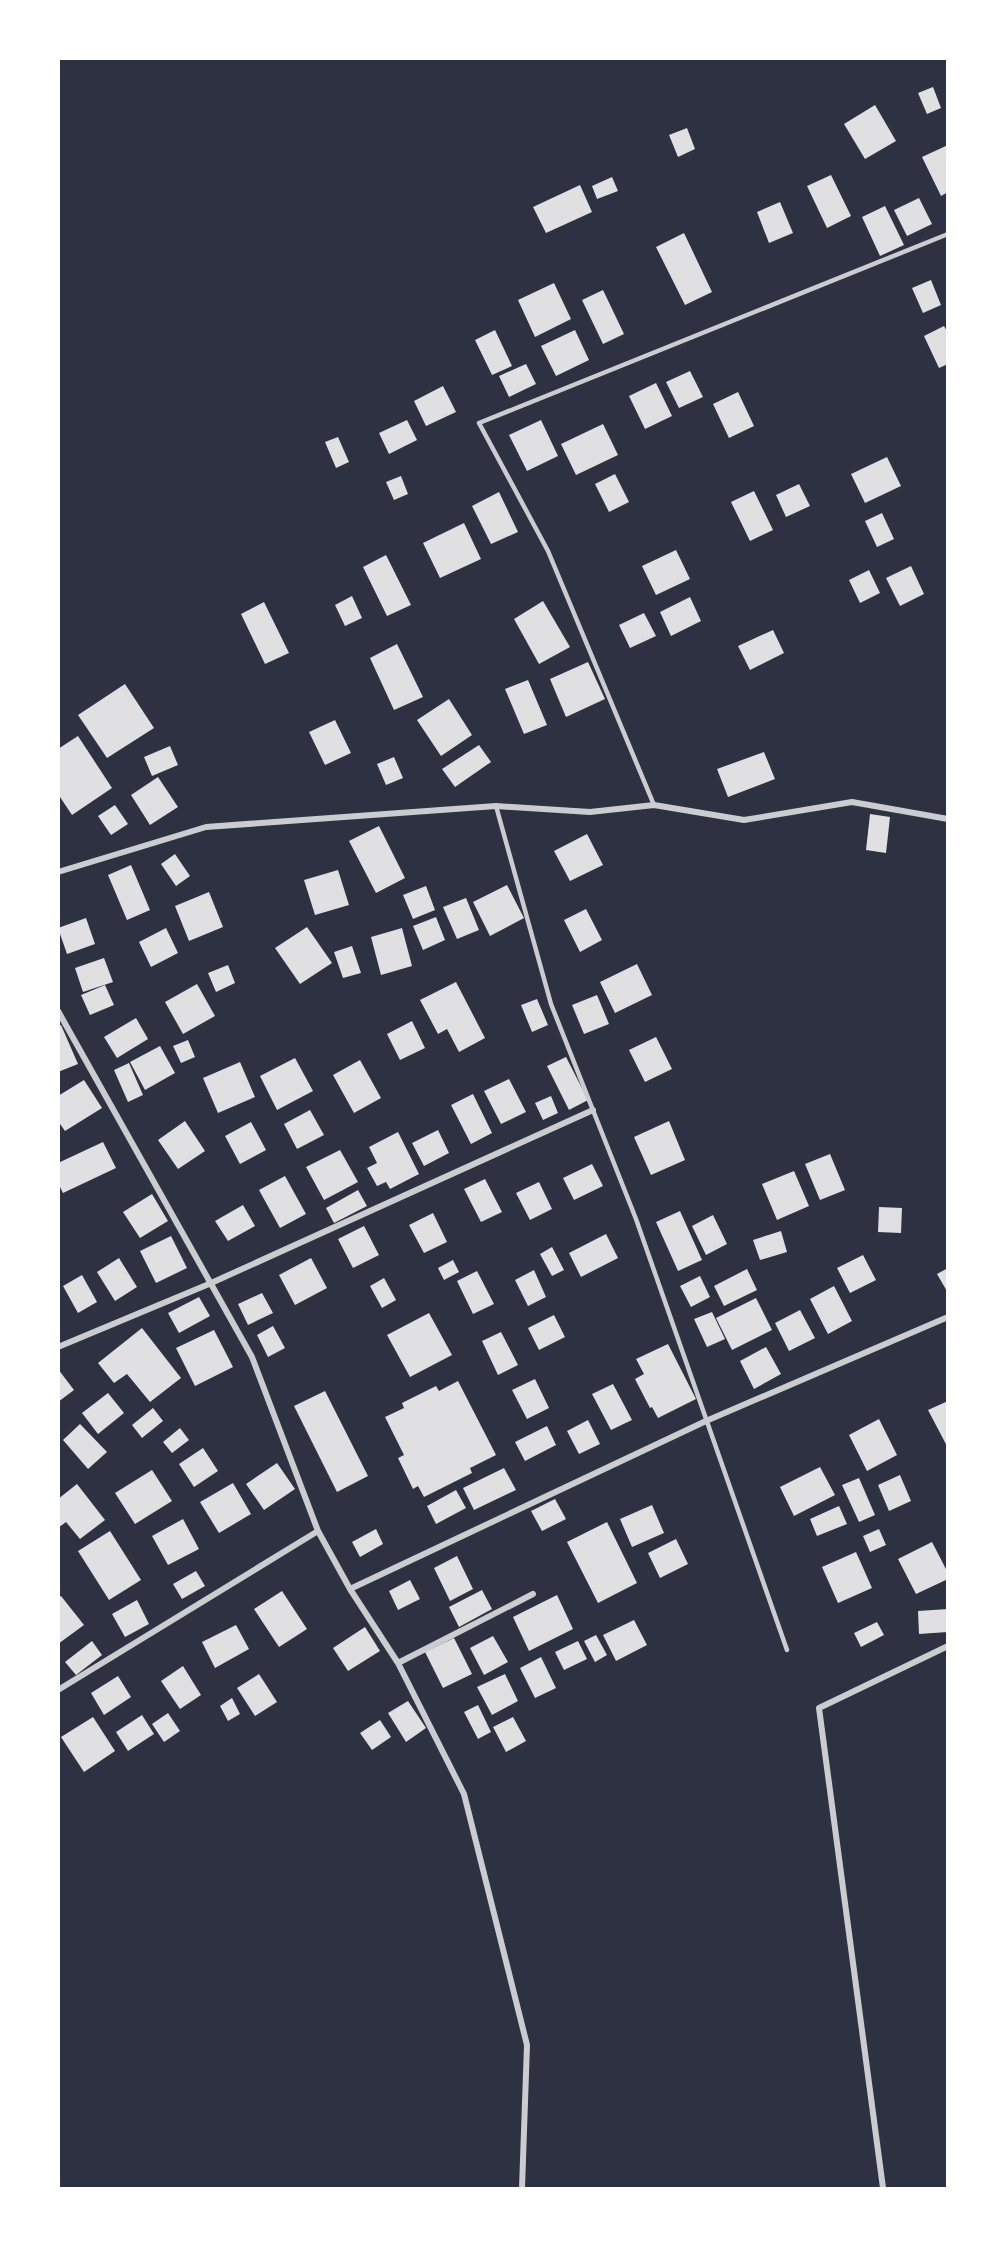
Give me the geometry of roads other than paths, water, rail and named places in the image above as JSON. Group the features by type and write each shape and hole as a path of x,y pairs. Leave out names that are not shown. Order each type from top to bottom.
{"street":[{"path":"58,872 206,827 496,806 590,812 654,805 744,820 852,802 948,819"},
{"path":"58,1011 209,1284 252,1357 318,1531 350,1589 398,1663 464,1794 528,2045 522,2188"},
{"path":"58,1347 209,1284 593,1110"},
{"path":"350,1589 706,1421 948,1317"},
{"path":"58,1690 318,1531"},
{"path":"398,1663 533,1594"},
{"path":"883,2188 819,1708 948,1646"}],"lane":[{"path":"654,805 548,551 479,423 948,234"},
{"path":"496,806 550,1004 636,1220 787,1650"}]}
